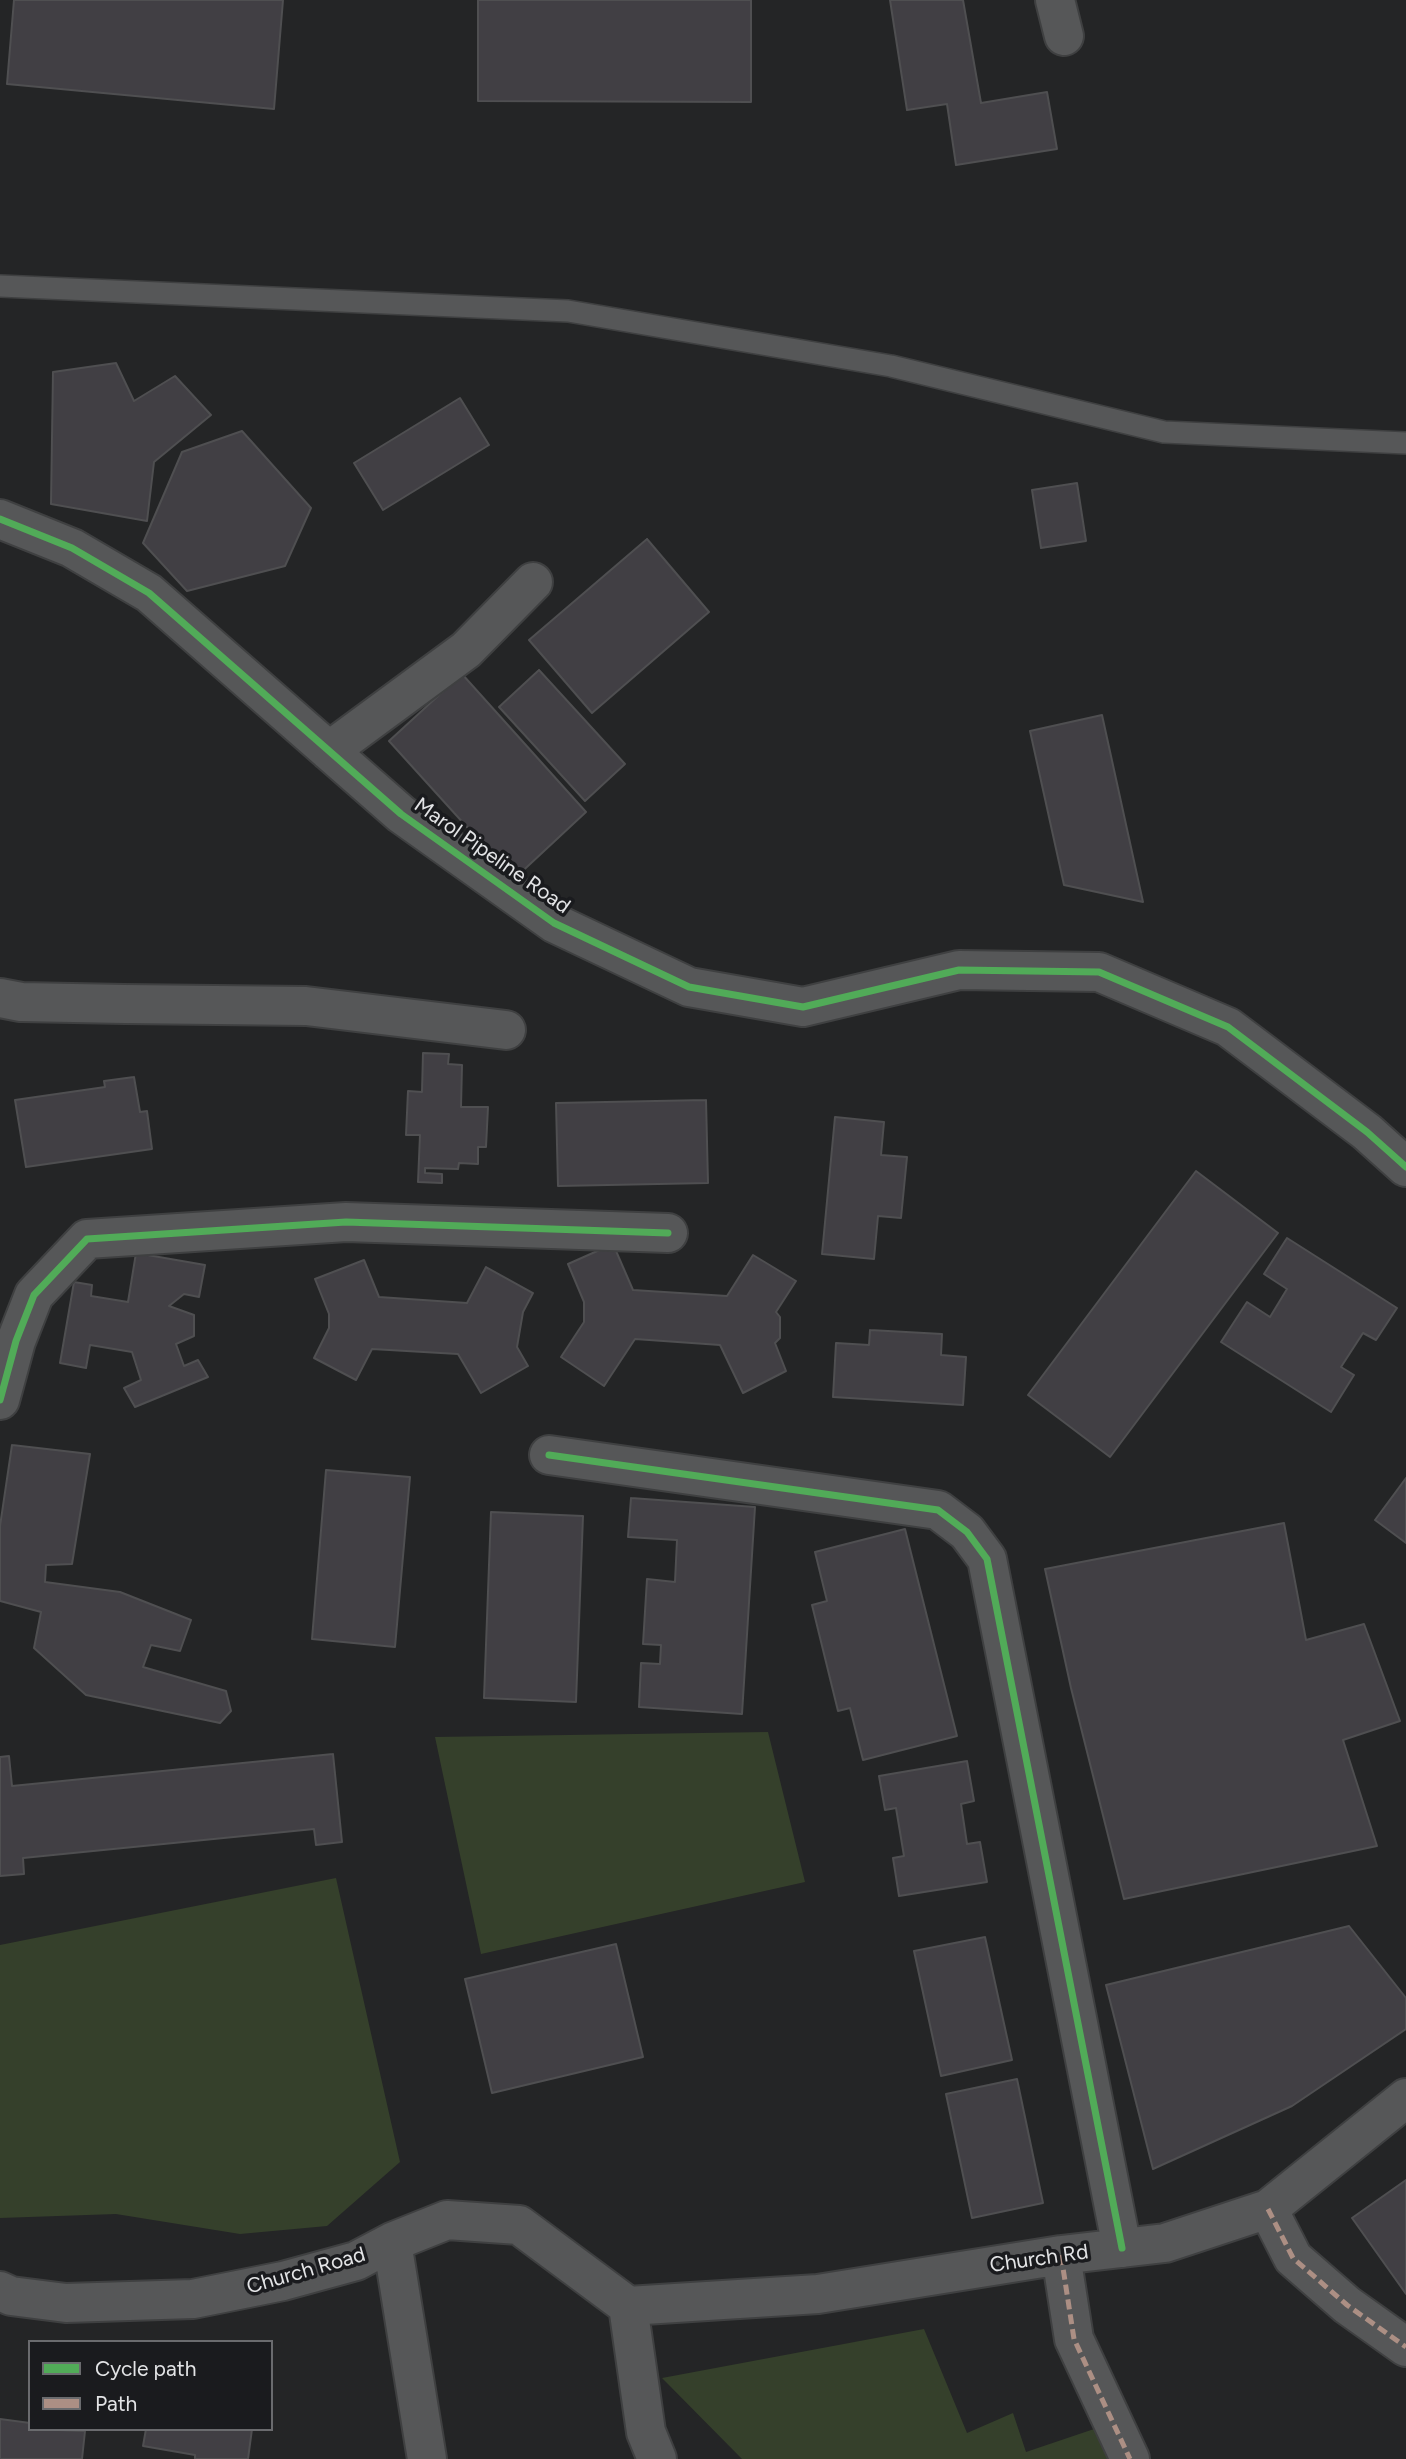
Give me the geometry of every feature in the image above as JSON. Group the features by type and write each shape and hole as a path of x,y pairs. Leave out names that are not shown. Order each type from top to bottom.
{"street":[{"path":"1055,0 1064,36"},
{"name":"Marol Pipeline Road","path":"0,519 72,548 149,593 401,814 554,923 689,987 803,1007 960,970 1099,972 1228,1027 1367,1132 1406,1167"},
{"path":"329,751 466,650 533,582"},
{"path":"0,999 99,1004 306,1006 506,1030"},
{"path":"0,1400 16,1341 34,1295 87,1239 346,1222 668,1233"},
{"path":"549,1455 938,1510 967,1532 986,1559 1122,2248"},
{"name":"Church Rd","path":"628,2306 818,2294 1061,2255 1165,2243 1268,2209 1406,2098"},
{"path":"1268,2209 1293,2258 1348,2305 1406,2347"},
{"path":"392,2242 447,2220 519,2225 628,2306 646,2431 657,2459"},
{"name":"Church Road","path":"0,2291 11,2296 66,2303 193,2300 283,2281 356,2261 392,2242 427,2459"},
{"path":"1061,2255 1074,2339 1130,2459"}],"lane":[{"path":"0,286 568,311 891,366 1164,432 1406,443"}],"green space":[{"path":"768,1732 805,1882 481,1954 435,1737"},
{"path":"336,1878 400,2162 327,2226 240,2234 116,2214 0,2218 0,1945"},
{"path":"924,2329 967,2433 1013,2413 1026,2452 1097,2428 1125,2459 742,2459 662,2378"}],"building":[{"path":"14,0 283,0 274,109 7,84"},
{"path":"478,0 751,0 751,102 478,101"},
{"path":"890,0 963,0 981,103 1047,92 1057,149 956,165 947,104 907,110"},
{"path":"116,363 134,401 175,376 211,415 154,462 147,521 51,504 53,372"},
{"path":"460,398 489,445 383,510 354,463"},
{"path":"242,431 311,508 285,566 187,591 143,543 182,452"},
{"path":"1077,483 1086,541 1041,548 1032,490"},
{"path":"647,539 709,612 592,713 529,640"},
{"path":"539,670 625,764 585,801 499,707"},
{"path":"462,674 586,812 514,879 389,741"},
{"path":"1102,715 1143,902 1064,885 1030,731"},
{"path":"423,1053 449,1054 448,1064 462,1065 461,1107 488,1107 486,1147 478,1147 478,1164 459,1163 458,1169 425,1168 425,1173 442,1174 442,1183 418,1182 420,1135 406,1135 408,1091 422,1092"},
{"path":"134,1077 140,1112 147,1111 152,1149 26,1167 15,1100 105,1087 104,1081"},
{"path":"706,1100 708,1183 558,1186 556,1103"},
{"path":"835,1117 884,1122 881,1155 907,1157 901,1218 878,1216 874,1259 822,1254"},
{"path":"1196,1171 1278,1233 1110,1457 1028,1395"},
{"path":"1287,1238 1397,1308 1376,1340 1363,1333 1341,1367 1354,1375 1331,1412 1221,1342 1247,1302 1270,1317 1287,1289 1264,1274"},
{"path":"613,1244 633,1290 727,1296 753,1255 796,1281 776,1312 780,1317 780,1338 775,1343 786,1371 743,1393 720,1345 635,1339 604,1386 561,1357 584,1322 584,1302 568,1264"},
{"path":"136,1253 205,1265 199,1297 184,1294 169,1306 194,1315 194,1336 176,1344 184,1366 198,1360 208,1377 135,1407 124,1388 141,1380 132,1352 90,1345 86,1368 60,1363 74,1282 92,1285 91,1296 128,1302"},
{"path":"364,1260 379,1297 467,1303 486,1267 533,1293 523,1312 517,1347 528,1366 481,1393 458,1354 372,1349 356,1380 314,1358 329,1328 329,1314 315,1279"},
{"path":"870,1330 942,1334 941,1355 966,1357 963,1405 833,1397 836,1343 869,1345"},
{"path":"12,1445 90,1454 72,1564 46,1565 45,1582 120,1592 191,1620 180,1651 151,1645 143,1667 226,1691 231,1711 220,1723 86,1695 34,1648 41,1612 0,1601 0,1526"},
{"path":"326,1470 410,1477 395,1647 312,1639"},
{"path":"1406,1478 1406,1543 1375,1520"},
{"path":"631,1498 755,1507 742,1714 639,1707 641,1663 660,1664 661,1645 643,1644 647,1579 675,1582 677,1540 628,1537"},
{"path":"491,1512 583,1516 576,1702 484,1698"},
{"path":"1284,1523 1306,1640 1364,1624 1400,1721 1343,1740 1377,1846 1124,1899 1071,1688 1045,1569"},
{"path":"905,1529 957,1736 863,1760 850,1708 838,1711 812,1605 827,1601 815,1552"},
{"path":"333,1754 342,1842 316,1845 314,1829 23,1858 24,1874 0,1876 0,1757 9,1756 12,1786"},
{"path":"967,1761 974,1801 961,1804 967,1844 980,1842 987,1882 899,1896 893,1858 904,1856 896,1808 885,1810 879,1776"},
{"path":"1349,1926 1406,1998 1406,2029 1292,2106 1153,2169 1106,1985"},
{"path":"985,1937 1012,2060 941,2076 914,1951"},
{"path":"616,1944 643,2057 492,2093 465,1979"},
{"path":"1017,2079 1043,2203 972,2218 946,2094"},
{"path":"1406,2180 1406,2294 1352,2218"},
{"path":"0,2419 28,2423 28,2431 85,2431 82,2459 0,2459"},
{"path":"146,2431 252,2431 248,2459 195,2459 195,2455 143,2446"}],"marked path":[{"path":"1268,2209 1293,2258 1347,2305 1406,2347"},
{"path":"1061,2255 1074,2339 1130,2459"}],"cycle path":[{"path":"0,519 72,548 149,593 401,814 554,923 689,987 803,1007 959,970 1099,972 1228,1027 1367,1132 1406,1167"},
{"path":"0,1400 16,1341 34,1295 87,1239 346,1222 668,1233"},
{"path":"549,1455 938,1510 967,1532 987,1559 1122,2248"}]}
